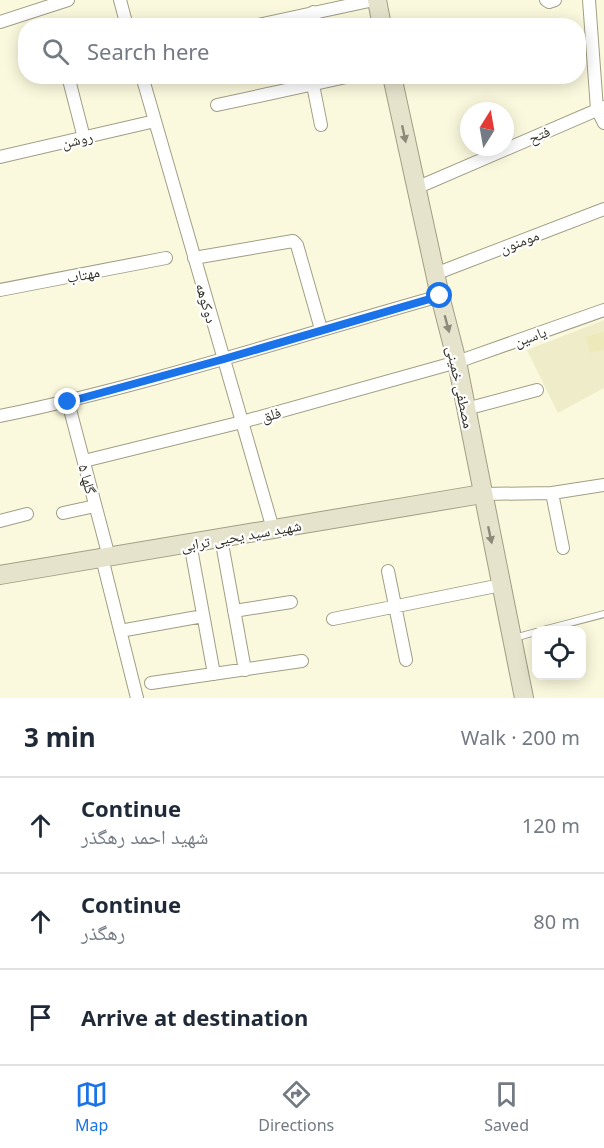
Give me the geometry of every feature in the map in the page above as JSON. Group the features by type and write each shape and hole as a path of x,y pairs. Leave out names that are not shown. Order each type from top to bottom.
{"main road":[{"path":"375,0 380,18"},
{"name":"مصطفی خمینی","path":"394,84 440,296 457,362 524,698"},
{"name":"شهید سید یحیی ترابی","path":"0,574 482,494"}],"street":[{"path":"0,22 68,0"},
{"path":"120,0 125,18"},
{"path":"287,18 375,0"},
{"path":"546,0 549,2 555,0"},
{"path":"593,1 604,123"},
{"path":"313,12 314,18"},
{"path":"70,84 84,138"},
{"name":"دوکوهه","path":"144,84 273,529"},
{"path":"217,105 308,84"},
{"path":"321,84 321,125"},
{"name":"فتح","path":"416,188 601,108"},
{"name":"روشن","path":"0,157 155,121"},
{"name":"مومنون","path":"435,274 604,209"},
{"path":"194,258 293,241 297,245 321,329"},
{"name":"مهتاب","path":"0,290 166,258"},
{"path":"0,416 68,402 440,296"},
{"name":"یاسین","path":"457,362 604,310"},
{"name":"فلق","path":"84,461 242,422 457,362"},
{"path":"466,409 537,390"},
{"name":"گلها ۵","path":"68,402 95,506 136,698"},
{"path":"482,494 552,493 604,485"},
{"path":"552,493 563,548"},
{"path":"63,513 95,506"},
{"path":"0,521 27,514"},
{"path":"221,538 245,670"},
{"path":"190,543 214,674"},
{"path":"388,571 406,660"},
{"path":"333,619 501,585"},
{"path":"234,611 291,602"},
{"path":"120,631 203,616"},
{"path":"151,683 302,661"}],"lane":[{"path":"558,626 604,614"},
{"path":"512,639 532,633"}],"shaded area":[{"path":"604,320 604,388 558,413 527,350"},
{"path":"604,332 604,350 590,353 585,337"}],"route":[{"path":"68,402 440,296"}]}
